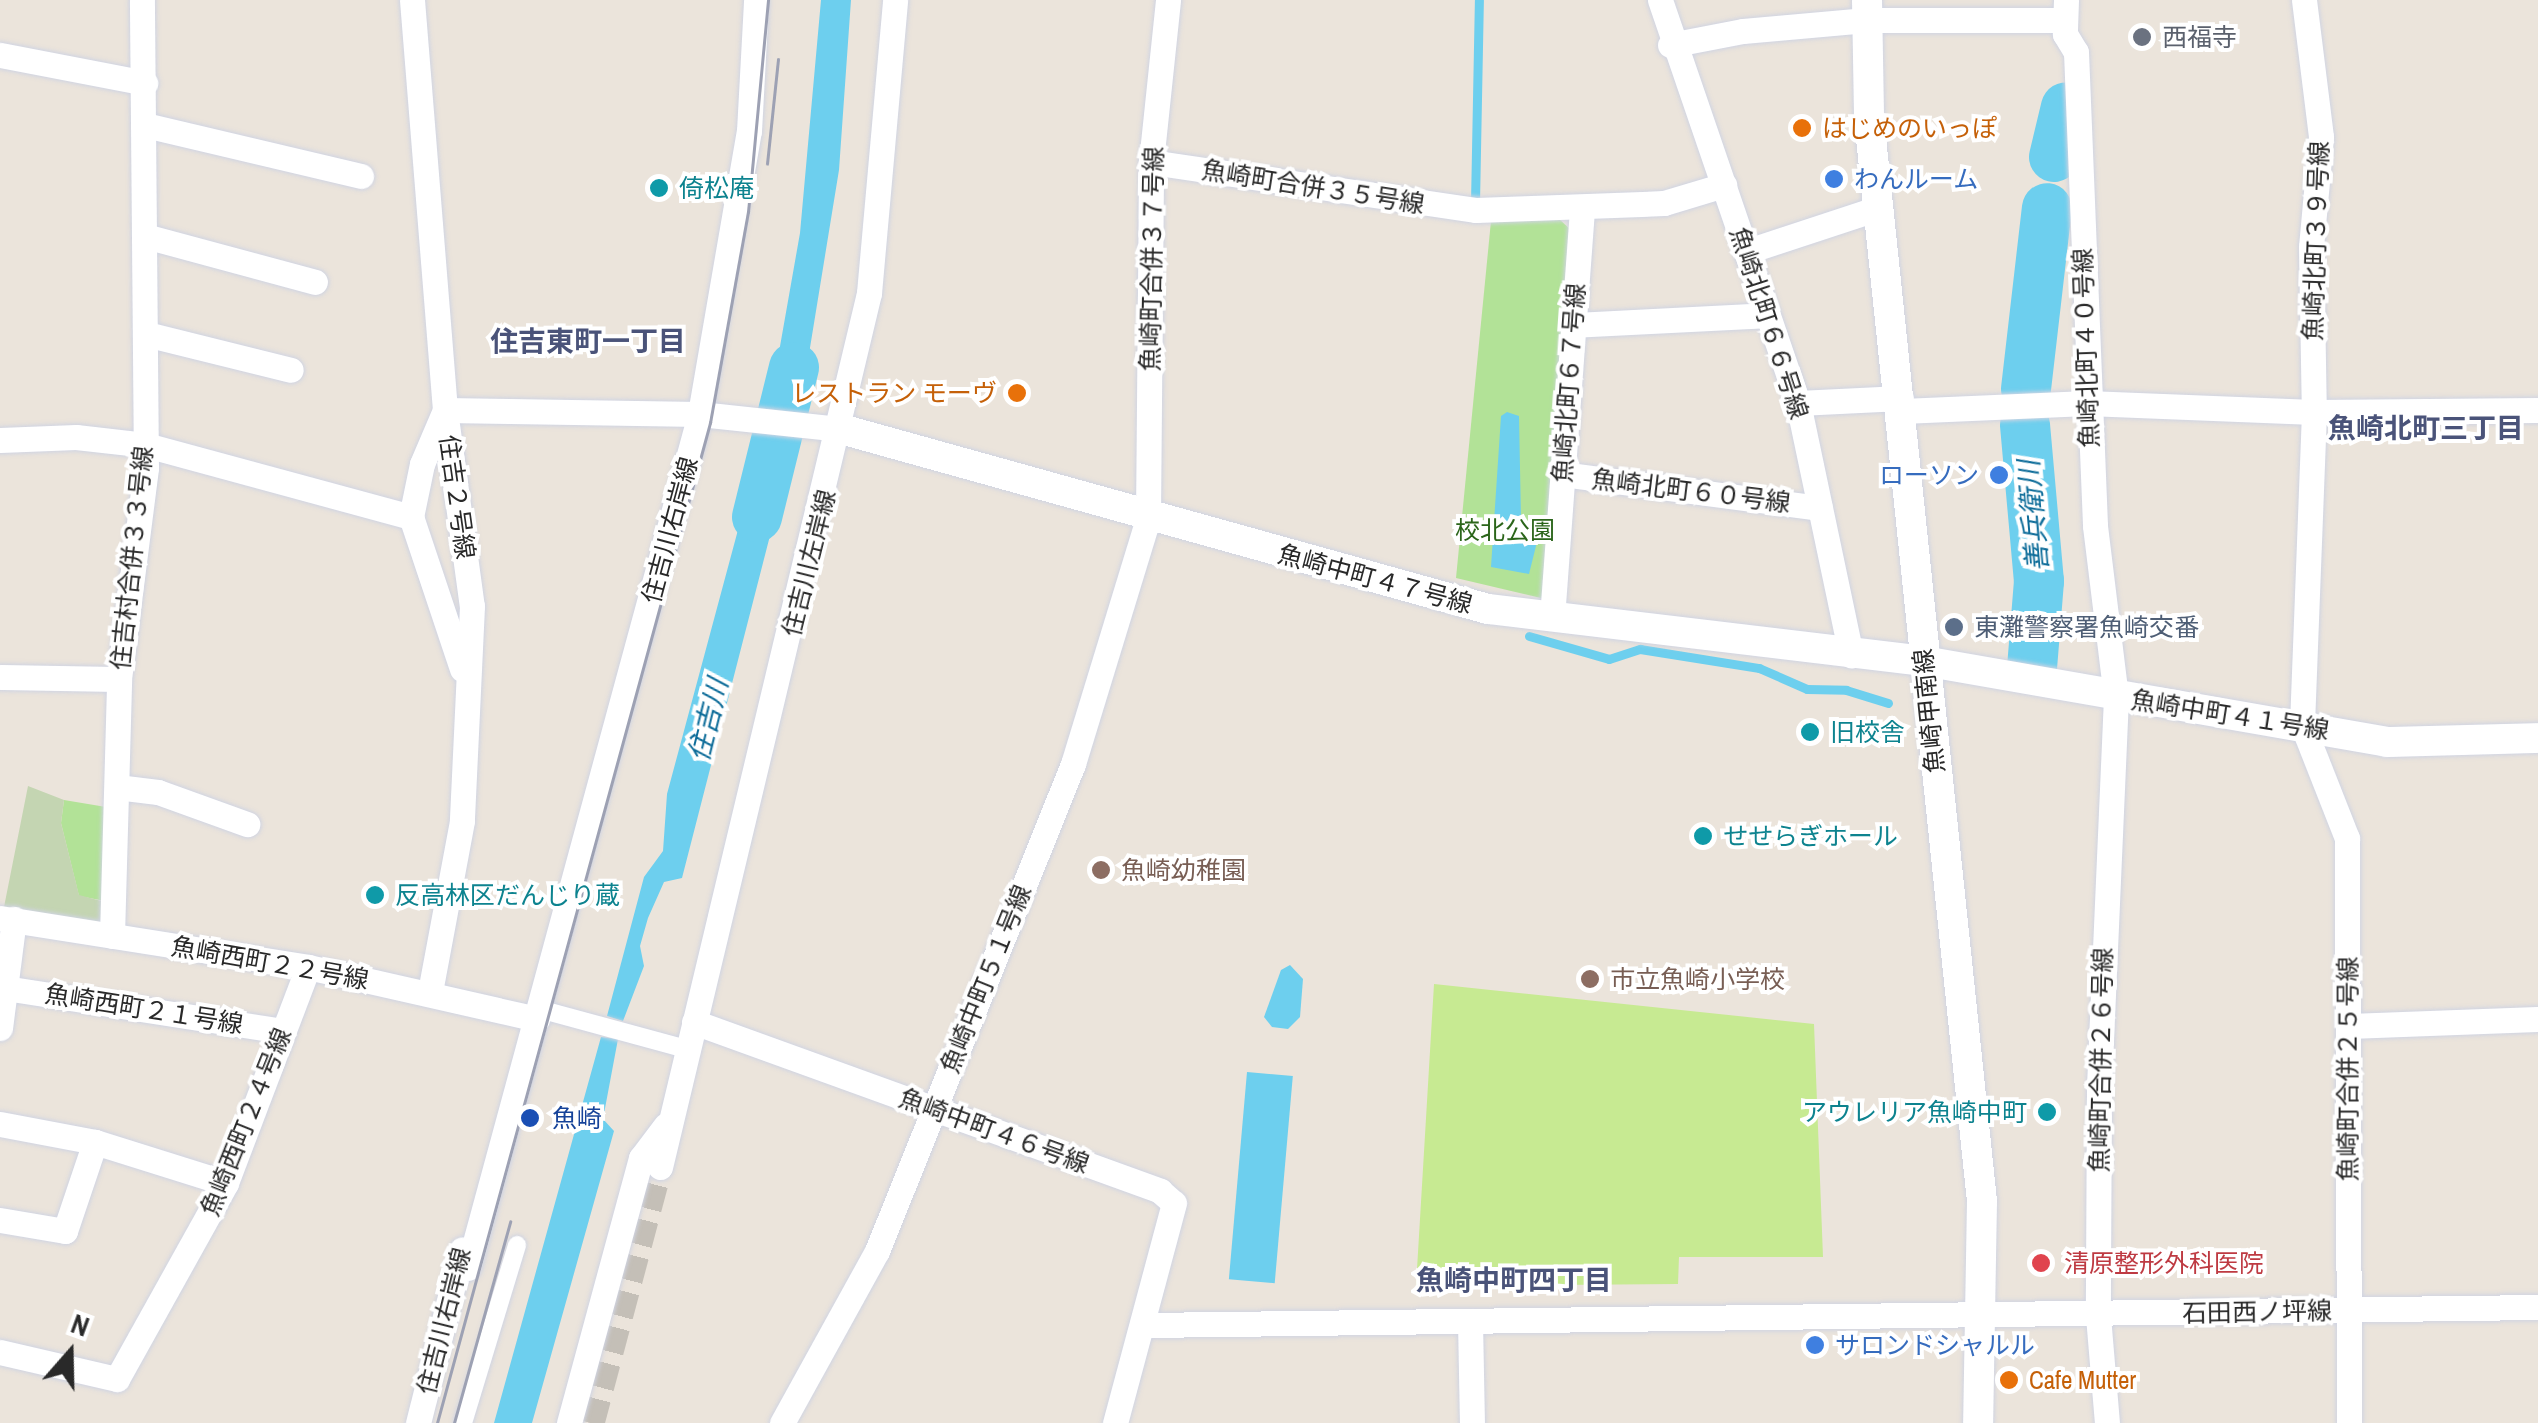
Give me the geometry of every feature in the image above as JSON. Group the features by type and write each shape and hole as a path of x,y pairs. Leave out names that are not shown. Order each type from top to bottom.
{"street":[{"name":"住吉村合併３３号線","path":"112,936 119,679 146,445 142,0"},
{"name":"住吉２号線","path":"412,0 445,410 472,606 462,821 430,992"},
{"name":"住吉川右岸線","path":"468,1268 700,414 749,131 756,0"},
{"name":"住吉川左岸線","path":"660,1167 840,430 870,292 895,0"},
{"name":"魚崎町合併３７号線","path":"1148,518 1151,162 1168,0"},
{"name":"魚崎北町６６号線","path":"1660,0 1670,45 1748,251 1798,403 1850,655"},
{"name":"魚崎北町３９号線","path":"2302,724 2314,412 2311,247 2321,137 2304,0"},
{"path":"1670,45 1867,10 2065,10"},
{"name":"魚崎甲南線","path":"1867,10 1879,208 1982,1201 1976,1316 1978,1423"},
{"name":"魚崎北町４０号線","path":"2065,10 2076,52 2087,403 2116,697"},
{"path":"0,55 144,83"},
{"path":"145,126 361,176"},
{"name":"魚崎町合併３５号線","path":"1151,162 1476,210 1664,204 1724,185"},
{"name":"魚崎北町６７号線","path":"1552,618 1582,207"},
{"path":"1748,251 1879,208"},
{"path":"145,236 316,282"},
{"path":"1573,325 1768,315"},
{"path":"146,334 291,370"},
{"path":"1798,403 2087,403 2314,412 2538,410"},
{"path":"466,681 411,517 422,464 445,410 700,414 840,430"},
{"name":"魚崎中町４７号線","path":"840,430 1148,518 1488,608 1924,661"},
{"path":"0,440 76,437 146,445 411,517"},
{"name":"魚崎北町６０号線","path":"1562,474 1820,508"},
{"name":"魚崎中町５１号線","path":"789,1421 877,1251 1073,764 1148,518"},
{"name":"魚崎中町４１号線","path":"1924,661 2116,697 2302,724 2386,742 2538,738"},
{"path":"0,677 119,679"},
{"name":"魚崎町合併２６号線","path":"2107,1423 2098,1316 2099,1070 2116,697"},
{"name":"魚崎町合併２５号線","path":"2302,724 2347,838 2349,1423"},
{"path":"117,787 158,792 247,824"},
{"path":"0,1028 7,918"},
{"name":"魚崎西町２２号線","path":"7,918 308,967 538,1014"},
{"name":"魚崎西町２４号線","path":"0,1352 117,1378 226,1183 308,967"},
{"name":"魚崎西町２１号線","path":"5,988 284,1031"},
{"path":"538,1014 690,1050"},
{"path":"2348,1026 2538,1020"},
{"name":"魚崎中町４６号線","path":"694,1022 1160,1191 1174,1203 1146,1325"},
{"name":"住吉川右岸線","path":"418,1423 500,1098 528,1050"},
{"name":"住吉川左岸線","path":"569,1423 641,1158 672,1118"},
{"path":"0,1124 95,1142 226,1183"},
{"path":"0,1220 65,1231 95,1142"},
{"path":"463,1423 517,1245"},
{"name":"石田西ノ坪線","path":"1146,1325 2098,1316 2538,1307"},
{"path":"1470,1321 1472,1423"},
{"path":"1114,1423 1146,1325"}],"green space":[{"name":"校北公園","path":"1557,217 1573,232 1545,599 1456,578 1491,221"},
{"path":"28,786 64,800 61,823 79,895 105,902 105,924 4,907"},
{"path":"64,800 106,807 105,901 79,896 61,823"},
{"path":"1434,984 1814,1024 1823,1257 1679,1257 1678,1284 1416,1286"}],"water":[{"path":"821,0 851,0 839,170 800,409 770,403 800,233"},
{"path":"1507,412 1519,416 1521,519 1537,542 1529,574 1491,567 1501,416"},
{"path":"760,448 791,454 682,878 664,882 648,918 640,946 644,966 623,1021 607,1016 644,877 663,851 667,794"},
{"path":"1290,965 1303,979 1300,1017 1288,1029 1272,1027 1264,1017 1281,970"},
{"path":"601,1037 618,1039 603,1119 614,1131 532,1423 494,1423"},
{"path":"1247,1072 1293,1076 1275,1283 1229,1279"}],"waterway":[{"path":"1475,203 1479,0"},
{"path":"2054,157 2066,107"},
{"path":"2026,389 2047,208"},
{"name":"住吉川","path":"757,517 794,367"},
{"name":"善兵衛川","path":"2025,425 2039,581 2032,668"},
{"path":"1529,636 1609,659 1640,649 1759,668 1807,689 1846,690 1888,703"}],"tunnel":[{"path":"592,1423 660,1167"}],"tram line":[{"path":"437,1423 710,423 748,212 768,0"},
{"path":"767,164 778,60"},
{"path":"454,1423 510,1222"}],"place":[{"name":"西福寺","path":"2142,37"},
{"name":"はじめのいっぽ","path":"1802,128"},
{"name":"わんルーム","path":"1834,179"},
{"name":"倚松庵","path":"659,188"},
{"name":"レストラン モーヴ","path":"1017,393"},
{"name":"ローソン","path":"1999,475"},
{"name":"東灘警察署魚崎交番","path":"1954,627"},
{"name":"旧校舎","path":"1810,732"},
{"name":"せせらぎホール","path":"1703,836"},
{"name":"魚崎幼稚園","path":"1101,870"},
{"name":"反高林区だんじり蔵","path":"375,895"},
{"name":"市立魚崎小学校","path":"1590,979"},
{"name":"アウレリア魚崎中町","path":"2047,1112"},
{"name":"魚崎","path":"530,1118"},
{"name":"清原整形外科医院","path":"2041,1263"},
{"name":"サロンドシャルル","path":"1815,1345"},
{"name":"Cafe Mutter","path":"2009,1380"}],"district":[{"name":"住吉東町一丁目","path":"588,341"},
{"name":"魚崎北町三丁目","path":"2426,428"},
{"name":"魚崎中町四丁目","path":"1514,1280"}]}
